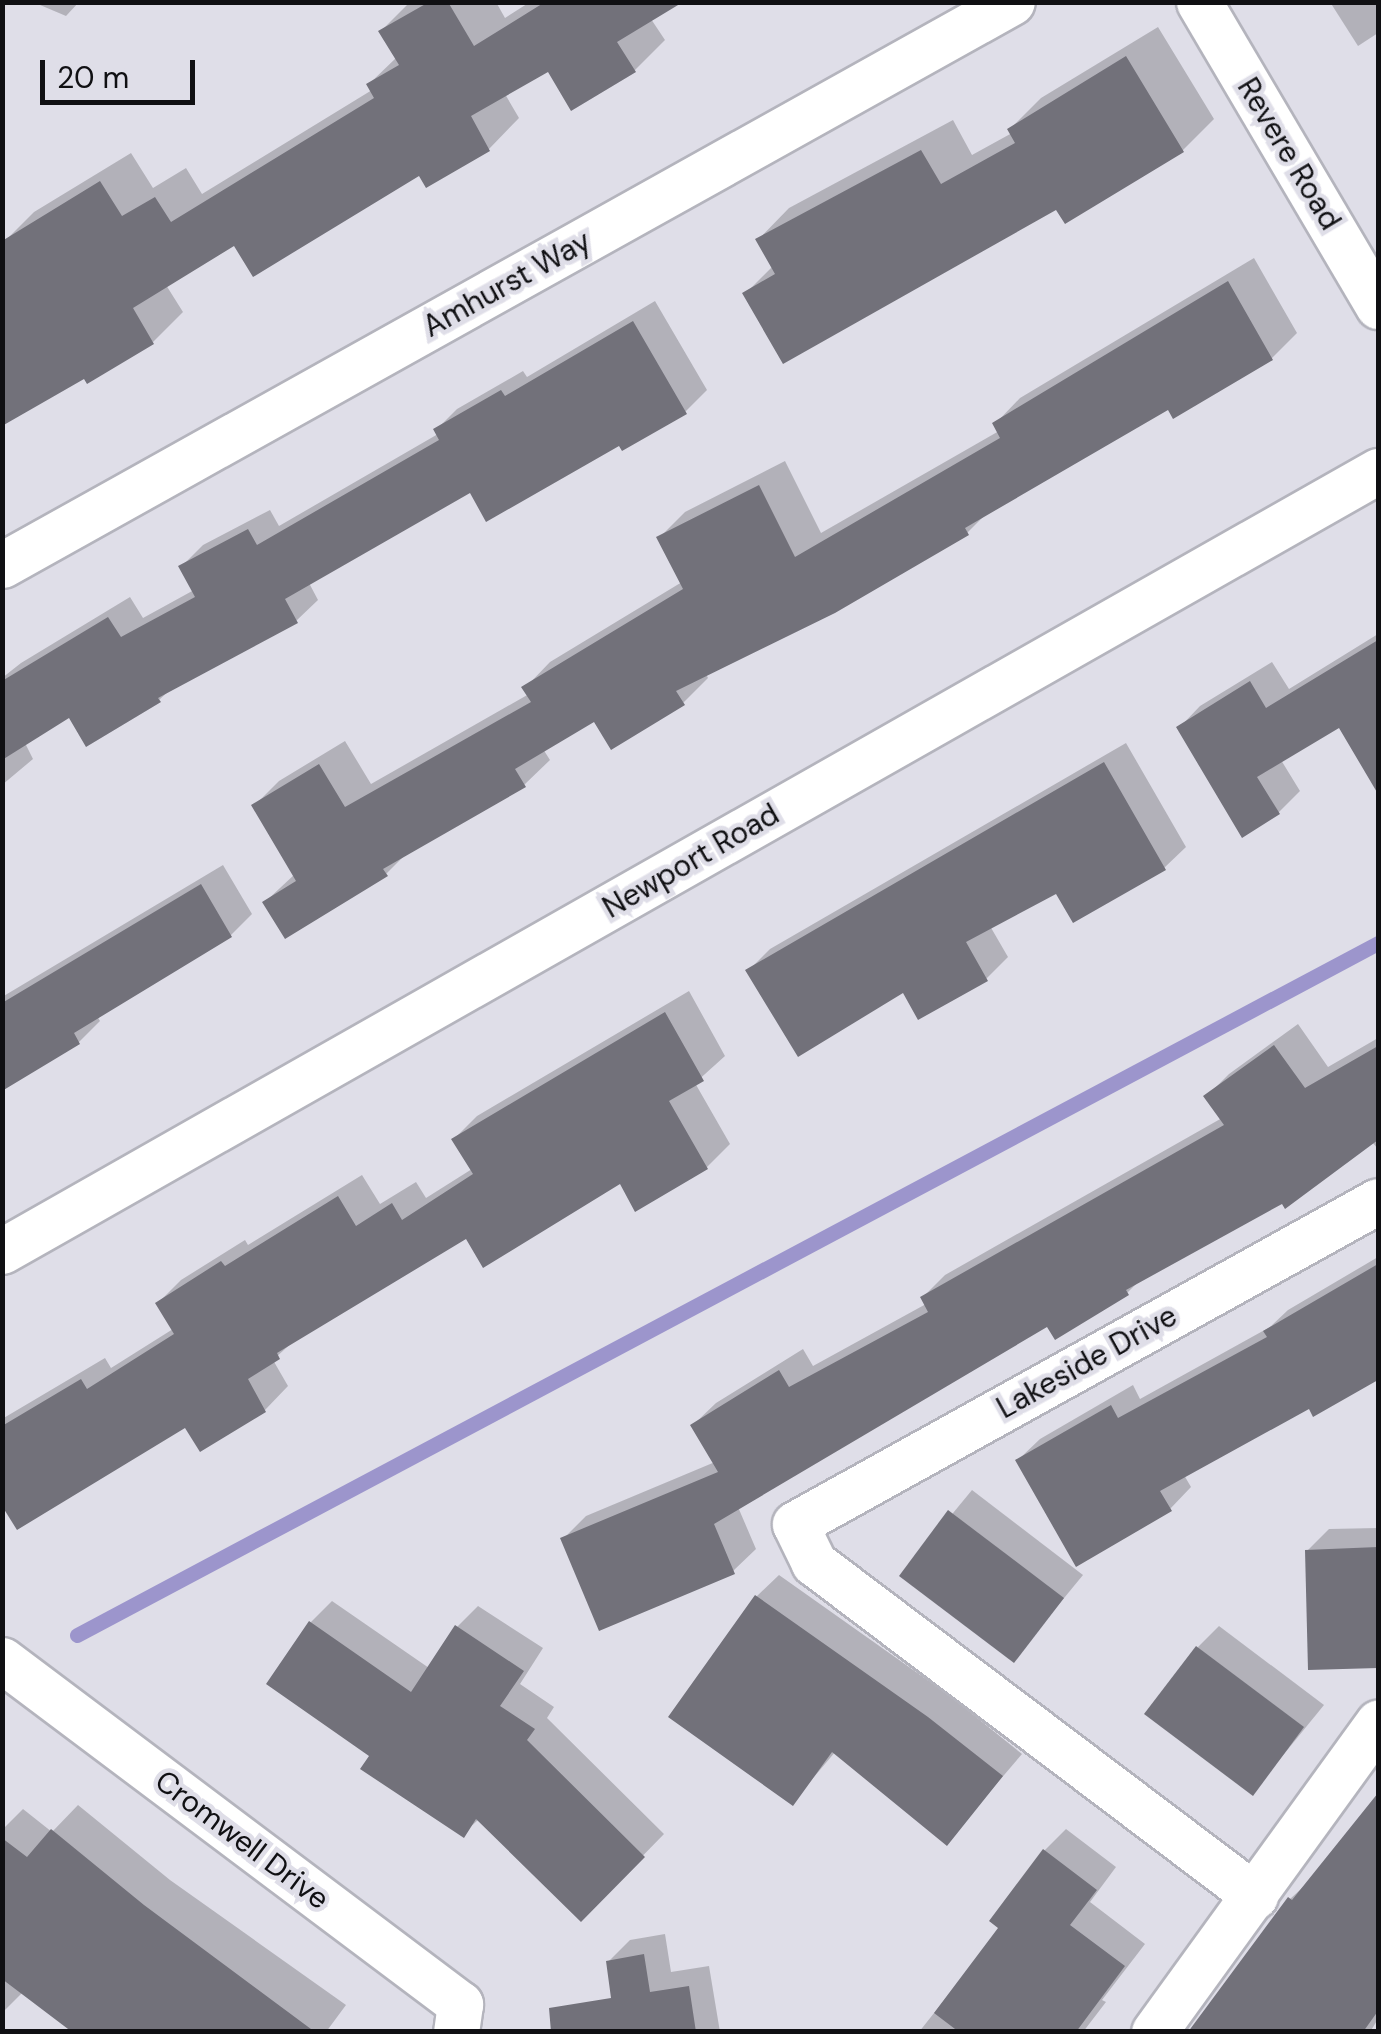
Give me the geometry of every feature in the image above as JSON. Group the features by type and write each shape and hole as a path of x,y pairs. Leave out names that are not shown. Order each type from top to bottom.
{"street":[{"name":"Amhurst Way","path":"2,565 1012,2"},
{"name":"Revere Road","path":"1199,2 1378,306"},
{"name":"Newport Road","path":"2,1251 1378,471"},
{"name":"Lakeside Drive","path":"1255,1896 814,1562 795,1524 1378,1200"},
{"name":"Cromwell Drive","path":"2,1660 460,2004 456,2032"},
{"path":"1154,2032 1378,1723"}],"building":[{"path":"429,2 448,2 474,46 545,2 683,2 617,42 636,72 571,111 548,72 471,116 490,151 426,188 419,176 253,277 234,246 133,308 154,344 87,384 84,379 2,426 2,241 100,181 122,216 155,197 171,222 374,98 366,84 399,65 378,31"},
{"path":"1126,56 1184,152 1065,224 1056,210 783,364 742,293 775,274 755,239 921,150 941,184 1015,143 1007,129"},
{"path":"1228,281 1273,360 1173,419 1168,410 965,528 969,535 835,613 676,691 685,705 611,750 594,722 515,769 526,787 383,869 388,876 285,939 262,902 296,881 251,805 319,764 345,807 531,702 521,687 683,589 656,537 759,485 795,557 1000,438 992,423"},
{"path":"633,321 687,414 622,451 619,446 486,522 470,493 285,599 298,623 158,698 161,702 86,747 69,718 2,760 2,681 108,617 121,637 195,597 178,566 248,529 257,545 439,440 433,429 501,390 505,396"},
{"path":"1378,640 1378,794 1339,728 1257,777 1280,814 1242,838 1176,727 1250,681 1266,708"},
{"path":"1104,762 1166,870 1073,923 1056,894 966,942 988,981 918,1020 903,993 798,1057 745,970"},
{"path":"201,884 232,937 74,1033 80,1044 2,1091 2,1003"},
{"path":"665,1012 704,1081 669,1101 708,1169 635,1212 620,1184 483,1268 466,1239 277,1353 280,1359 248,1379 266,1412 200,1452 185,1428 17,1530 2,1506 2,1426 81,1379 87,1389 174,1334 155,1303 221,1261 225,1266 338,1196 356,1226 392,1203 402,1220 473,1174 451,1139"},
{"path":"1274,1045 1305,1088 1378,1046 1378,1140 1285,1209 1282,1204 1126,1290 1129,1295 1055,1340 1047,1327 714,1524 735,1574 599,1631 560,1538 718,1472 690,1425 779,1370 789,1387 928,1312 920,1297 1224,1125 1203,1096"},
{"path":"1378,1264 1378,1380 1313,1417 1309,1409 1160,1491 1172,1511 1076,1567 1015,1460 1111,1405 1118,1418 1267,1337 1263,1331"},
{"path":"948,1510 1064,1598 1014,1663 899,1576"},
{"path":"1378,1547 1378,1668 1308,1670 1305,1550"},
{"path":"755,1595 928,1717 1003,1776 947,1846 832,1752 793,1806 668,1717"},
{"path":"309,1621 411,1692 455,1625 524,1671 500,1706 535,1729 527,1740 645,1857 581,1922 476,1819 464,1838 360,1769 369,1756 266,1684"},
{"path":"1196,1646 1304,1727 1253,1796 1144,1714"},
{"path":"1378,1793 1378,2011 1363,2032 1188,2032 1288,1897 1292,1900"},
{"path":"51,1829 144,1905 315,2032 72,2032 2,1979 2,1838 27,1857"},
{"path":"1043,1849 1097,1890 1070,1925 1125,1966 1076,2032 959,2032 934,2013 998,1928 989,1921"},
{"path":"644,1954 650,1992 689,1986 696,2032 551,2032 549,2008 611,1998 606,1961"}],"waterway":[{"path":"77,1635 1378,943"}]}
